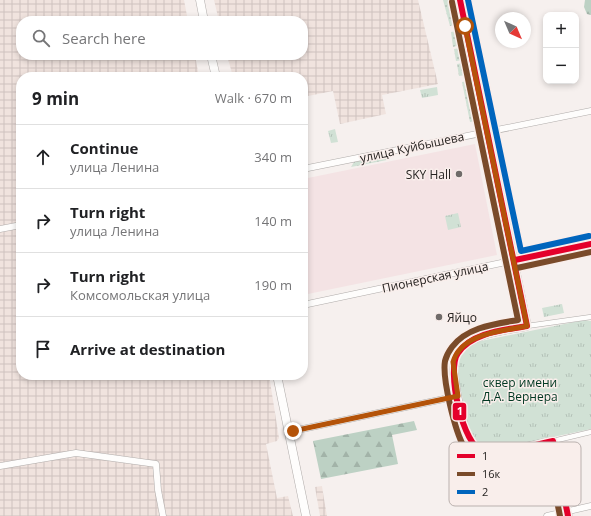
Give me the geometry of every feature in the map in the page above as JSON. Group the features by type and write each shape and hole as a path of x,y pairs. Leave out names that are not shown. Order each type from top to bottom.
{"street":[{"path":"200,0 203,16"},
{"path":"460,0 486,131 515,260 527,326"},
{"path":"212,60 215,72"},
{"name":"улица Куйбышева","path":"308,168 591,111"},
{"path":"0,230 16,226"},
{"name":"Пионерская улица","path":"308,304 591,244"},
{"path":"471,442 458,396 453,362 463,346 473,339 527,326 591,317"},
{"path":"278,380 306,516"},
{"path":"288,432 458,396"},
{"path":"548,442 591,432"},
{"path":"0,466 76,452 156,464 158,490 163,516"},
{"path":"547,516 568,514 591,506"}],"shaded area":[{"path":"0,0 184,0 187,16 16,16 16,60 196,60 198,72 16,72 16,380 270,380 279,438 277,441 266,444 277,498 288,496 293,516 0,516"},
{"path":"214,0 418,0 438,84 382,95 386,114 340,124 333,91 308,96 308,72 232,72 228,60 308,60 308,16 218,16"},
{"path":"475,144 497,255 308,294 308,178"},
{"path":"322,486 327,516 320,516 315,487"}],"green space":[{"path":"443,0 450,0 456,25 450,26"},
{"path":"585,0 591,0 591,15 587,14 584,7"},
{"path":"460,29 462,31 471,76 469,75"},
{"path":"457,31 460,45 453,47 451,32"},
{"path":"460,48 463,60 456,61 454,49"},
{"path":"463,63 466,75 459,76 457,64"},
{"path":"470,80 473,80 481,120 478,121"},
{"path":"467,81 475,121 470,122 462,82"},
{"path":"437,87 438,95 422,98 420,90"},
{"path":"335,129 338,142 331,143 328,131"},
{"path":"485,141 500,214 498,215 483,142"},
{"path":"385,156 387,160 351,167 354,162"},
{"path":"458,213 461,227 448,230 445,216"},
{"path":"513,213 519,244 517,244 511,215"},
{"path":"498,217 501,217 508,248 505,248"},
{"path":"562,304 564,313 544,317 542,308"},
{"name":"сквер имени Д.А. Вернера","path":"584,320 591,321 591,429 530,442 475,442 468,427 456,364 460,352 476,342"},
{"path":"414,421 417,430 392,435 398,464 321,479 313,441"}],"transit line":[{"name":"1","path":"460,0 527,326 480,336 464,346 458,353 455,362 454,374 455,390 463,423 472,442"},
{"name":"2","path":"468,0 521,251 589,236"},
{"name":"16к","path":"452,2 518,320 491,325 465,335 452,347 445,359 445,380 447,392 462,442"},
{"name":"1","path":"515,260 591,244"},
{"name":"16к","path":"517,268 591,252"},
{"name":"1","path":"548,442 553,442"},
{"name":"16к","path":"558,506 560,516"},
{"name":"1","path":"566,506 568,516"}],"place":[{"name":"SKY Hall","path":"459,174"},
{"name":"Яйцо","path":"439,317"}],"route":[{"path":"293,431 458,396 453,362 454,358 463,346 473,339 527,326 515,260 486,131 465,26"}]}
